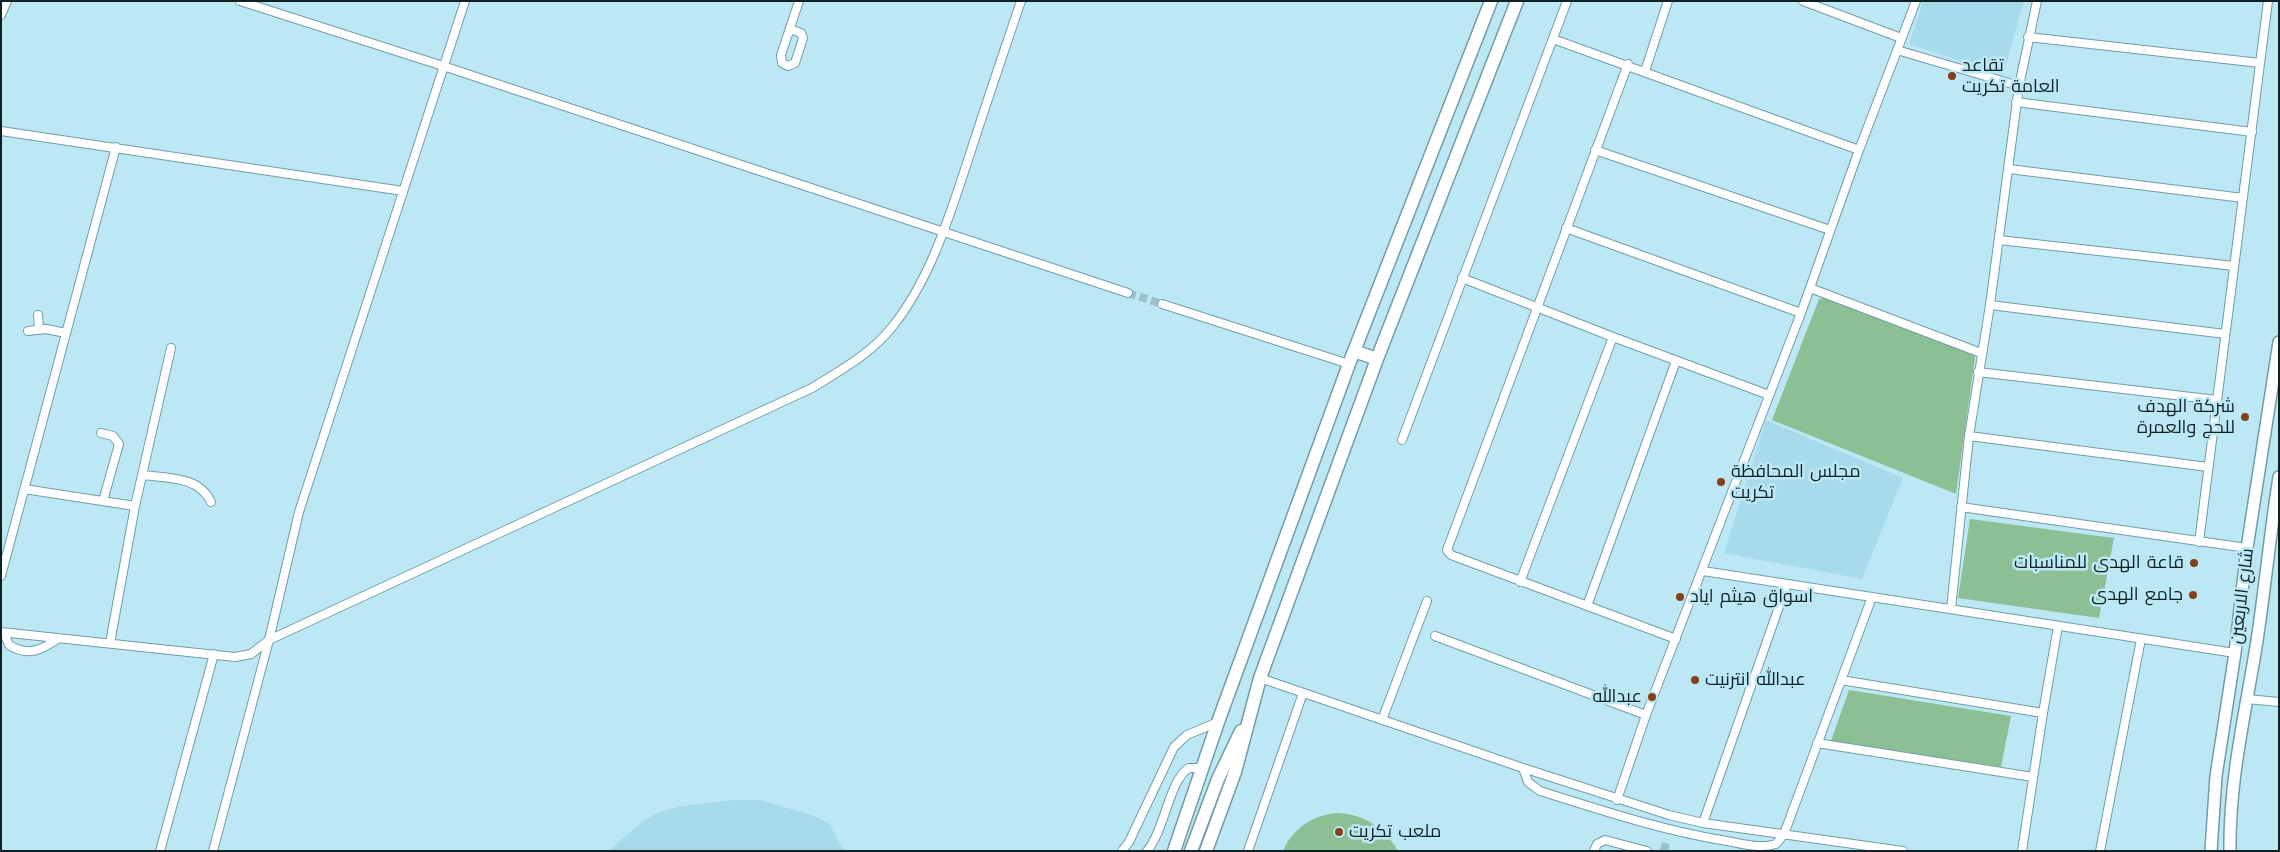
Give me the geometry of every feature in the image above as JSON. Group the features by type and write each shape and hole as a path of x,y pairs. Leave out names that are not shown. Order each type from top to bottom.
{"main road":[{"path":"1174,851 1218,722 1349,364 1492,1"},
{"path":"1206,851 1235,772 1260,678 1377,359 1517,1"},
{"name":"شارع الاربعين","path":"2211,851 2216,776 2235,653 2247,548 2279,342"},
{"path":"1354,351 1377,359"},
{"name":"شارع الاربعين","path":"2230,851 2232,803 2247,699 2274,539 2279,476"},
{"path":"2241,606 2262,608"},
{"path":"1191,851 1224,763 1248,720"}],"street":[{"path":"1,15 7,1"},
{"path":"240,1 1128,292"},
{"path":"213,851 269,640 299,512 465,1"},
{"path":"790,29 801,33 802,38 795,63 788,66 780,61 790,29 799,1"},
{"path":"3,633 214,654 243,656 251,654 269,640 579,498 812,388 852,363 878,343 894,325 913,295 944,233 1020,1"},
{"path":"1402,440 1568,1"},
{"path":"1645,71 1668,1"},
{"path":"1803,1 1901,38"},
{"path":"1616,800 1646,715 1801,313 1859,150 1916,1"},
{"path":"1951,609 1969,436 1990,305 2009,169 2016,102 2037,1"},
{"path":"2199,542 2268,1"},
{"path":"2028,37 2260,63"},
{"path":"1553,39 1628,64 1859,150"},
{"path":"1897,50 2019,86"},
{"path":"1628,64 1447,547 1449,554 1676,639"},
{"path":"2016,102 2252,132"},
{"path":"1,131 403,191"},
{"path":"1,576 116,147"},
{"path":"1595,150 1830,230"},
{"path":"2009,169 2243,198"},
{"path":"1566,228 1801,313"},
{"path":"1999,240 2234,266"},
{"path":"1462,278 1768,395"},
{"path":"1810,288 1981,353"},
{"path":"1162,304 1349,364"},
{"path":"1990,305 2225,334"},
{"path":"38,315 40,329"},
{"path":"28,331 40,329 66,333"},
{"path":"1520,582 1613,337"},
{"path":"110,643 135,506 171,348"},
{"path":"1587,606 1676,361"},
{"path":"1978,372 2217,400"},
{"path":"101,433 116,437 119,444 104,501"},
{"path":"1969,436 2208,467"},
{"path":"142,475 195,484 205,491 211,502"},
{"path":"24,489 135,506"},
{"path":"1961,507 2247,548"},
{"path":"1702,571 2235,653"},
{"path":"1703,823 1787,584"},
{"path":"1523,768 1528,782 1540,791 1669,830 1762,846 1776,844 1784,834 1872,597"},
{"path":"1382,720 1427,601"},
{"path":"2022,851 2058,626"},
{"path":"3,633 9,645 26,650 41,650 59,638"},
{"path":"1435,636 1646,715"},
{"path":"2100,851 2141,638"},
{"path":"160,851 214,654"},
{"path":"1260,678 1616,800 1703,823 1903,851"},
{"path":"1841,680 2043,713"},
{"path":"1248,851 1303,693"},
{"path":"2247,699 2279,702"},
{"path":"1122,851 1129,842 1174,747 1187,735 1218,722"},
{"path":"1817,743 2033,777"},
{"path":"1147,851 1158,835 1179,777 1189,768 1202,768"},
{"path":"1667,838 1669,830"},
{"path":"1594,851 1597,844 1605,840 1647,851"}],"shaded area":[{"path":"1923,1 2024,1 2003,75 1909,44"},
{"path":"1766,420 1903,478 1862,579 1724,553"},
{"path":"733,800 760,800 815,816 829,823 844,851 608,851 643,821 659,812 682,806"}],"green space":[{"path":"1824,298 1972,353 1975,357 1956,494 1772,420 1819,299"},
{"path":"1970,519 2114,538 2099,618 1958,598"},
{"path":"1849,690 2011,716 2001,767 1831,741"},
{"name":"ملعب تكريت","path":"1339,813 1348,814 1373,824 1387,836 1398,851 1283,851 1292,836 1305,824 1321,816"}],"tunnel":[{"path":"1128,293 1162,304"},
{"path":"1664,851 1667,839"}],"place":[{"name":"تقاعد العامة تكريت","path":"1952,76"},
{"name":"شركة الهدف للحج والعمرة","path":"2245,417"},
{"name":"مجلس المحافظة تكريت","path":"1721,482"},
{"name":"قاعة الهدى للمناسبات","path":"2194,563"},
{"name":"جامع الهدى","path":"2193,595"},
{"name":"اسواق هيثم اياد","path":"1680,597"},
{"name":"عبدالله انترنيت","path":"1695,680"},
{"name":"عبدالله","path":"1652,697"},
{"name":"ملعب تكريت","path":"1339,832"}]}
